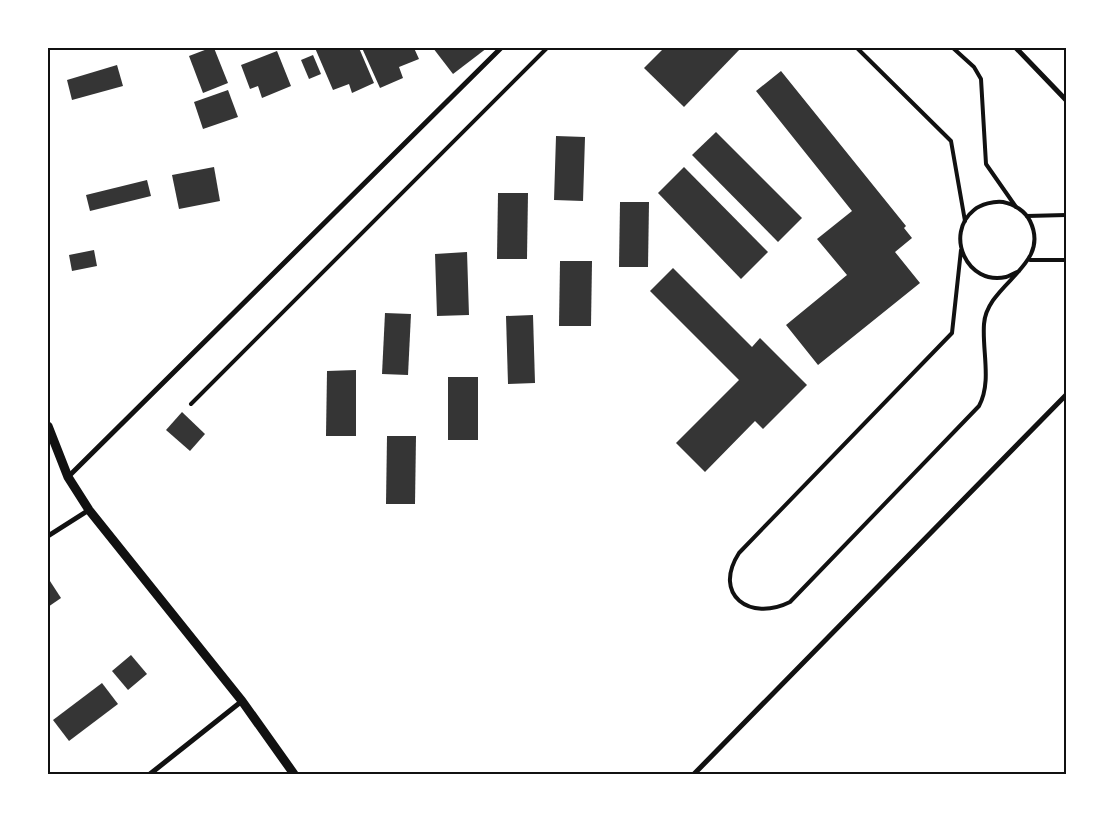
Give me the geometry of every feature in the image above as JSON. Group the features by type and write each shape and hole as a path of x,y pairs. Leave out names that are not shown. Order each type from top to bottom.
{"street":[{"path":"68,477 501,48"},
{"path":"1016,48 1066,100"},
{"path":"694,774 1066,395"},
{"path":"48,426 68,477 89,510 242,701 294,774"},
{"path":"48,536 89,510"},
{"path":"150,774 242,701"}],"lane":[{"path":"191,404 547,48"},
{"path":"857,48 951,141 965,221"},
{"path":"953,48 974,68 981,79 986,164 1016,207 1027,216 1034,230 1035,246 1030,260 999,292 986,312 984,332 986,387 979,406 790,602 766,610 756,610 741,602 729,586 728,578 731,567 739,553 952,333 960,235 965,221 974,210 988,203 1002,202 1016,207"},
{"path":"1027,216 1066,215"},
{"path":"960,250 967,263 978,273 991,278 1006,277 1020,271"},
{"path":"1030,260 1066,260"}],"building":[{"path":"214,48 228,83 203,93 189,56"},
{"path":"315,48 359,48 374,83 352,93 349,84 333,90"},
{"path":"362,48 414,48 419,59 399,67 403,78 380,88"},
{"path":"433,48 487,48 453,74"},
{"path":"664,48 741,48 684,107 644,68"},
{"path":"277,51 291,86 262,98 258,86 250,89 241,65"},
{"path":"313,55 321,74 309,79 301,60"},
{"path":"117,65 123,86 72,100 67,80"},
{"path":"781,71 906,226 904,228 912,238 895,252 920,283 818,365 786,325 847,275 817,239 852,211 756,91"},
{"path":"228,90 238,117 203,129 194,102"},
{"path":"716,132 802,218 778,242 692,155"},
{"path":"556,136 585,137 583,201 554,200"},
{"path":"214,167 220,201 179,209 172,175"},
{"path":"684,167 768,252 741,279 658,193"},
{"path":"147,180 151,196 90,211 86,195"},
{"path":"498,193 528,193 527,259 497,259"},
{"path":"620,202 649,202 648,267 619,267"},
{"path":"94,250 97,266 72,271 69,255"},
{"path":"467,252 469,315 437,316 435,254"},
{"path":"560,261 592,261 591,326 559,326"},
{"path":"673,268 752,347 760,338 807,385 763,429 755,421 705,472 676,443 739,380 650,291"},
{"path":"385,313 411,314 408,375 382,374"},
{"path":"533,315 535,383 508,384 506,316"},
{"path":"356,370 356,436 326,436 327,371"},
{"path":"448,377 478,377 478,440 448,440"},
{"path":"182,412 205,434 190,451 166,430"},
{"path":"387,436 416,436 415,504 386,504"},
{"path":"48,578 61,598 48,607"},
{"path":"131,655 147,674 128,690 112,671"},
{"path":"102,683 118,704 69,741 53,720"}]}
